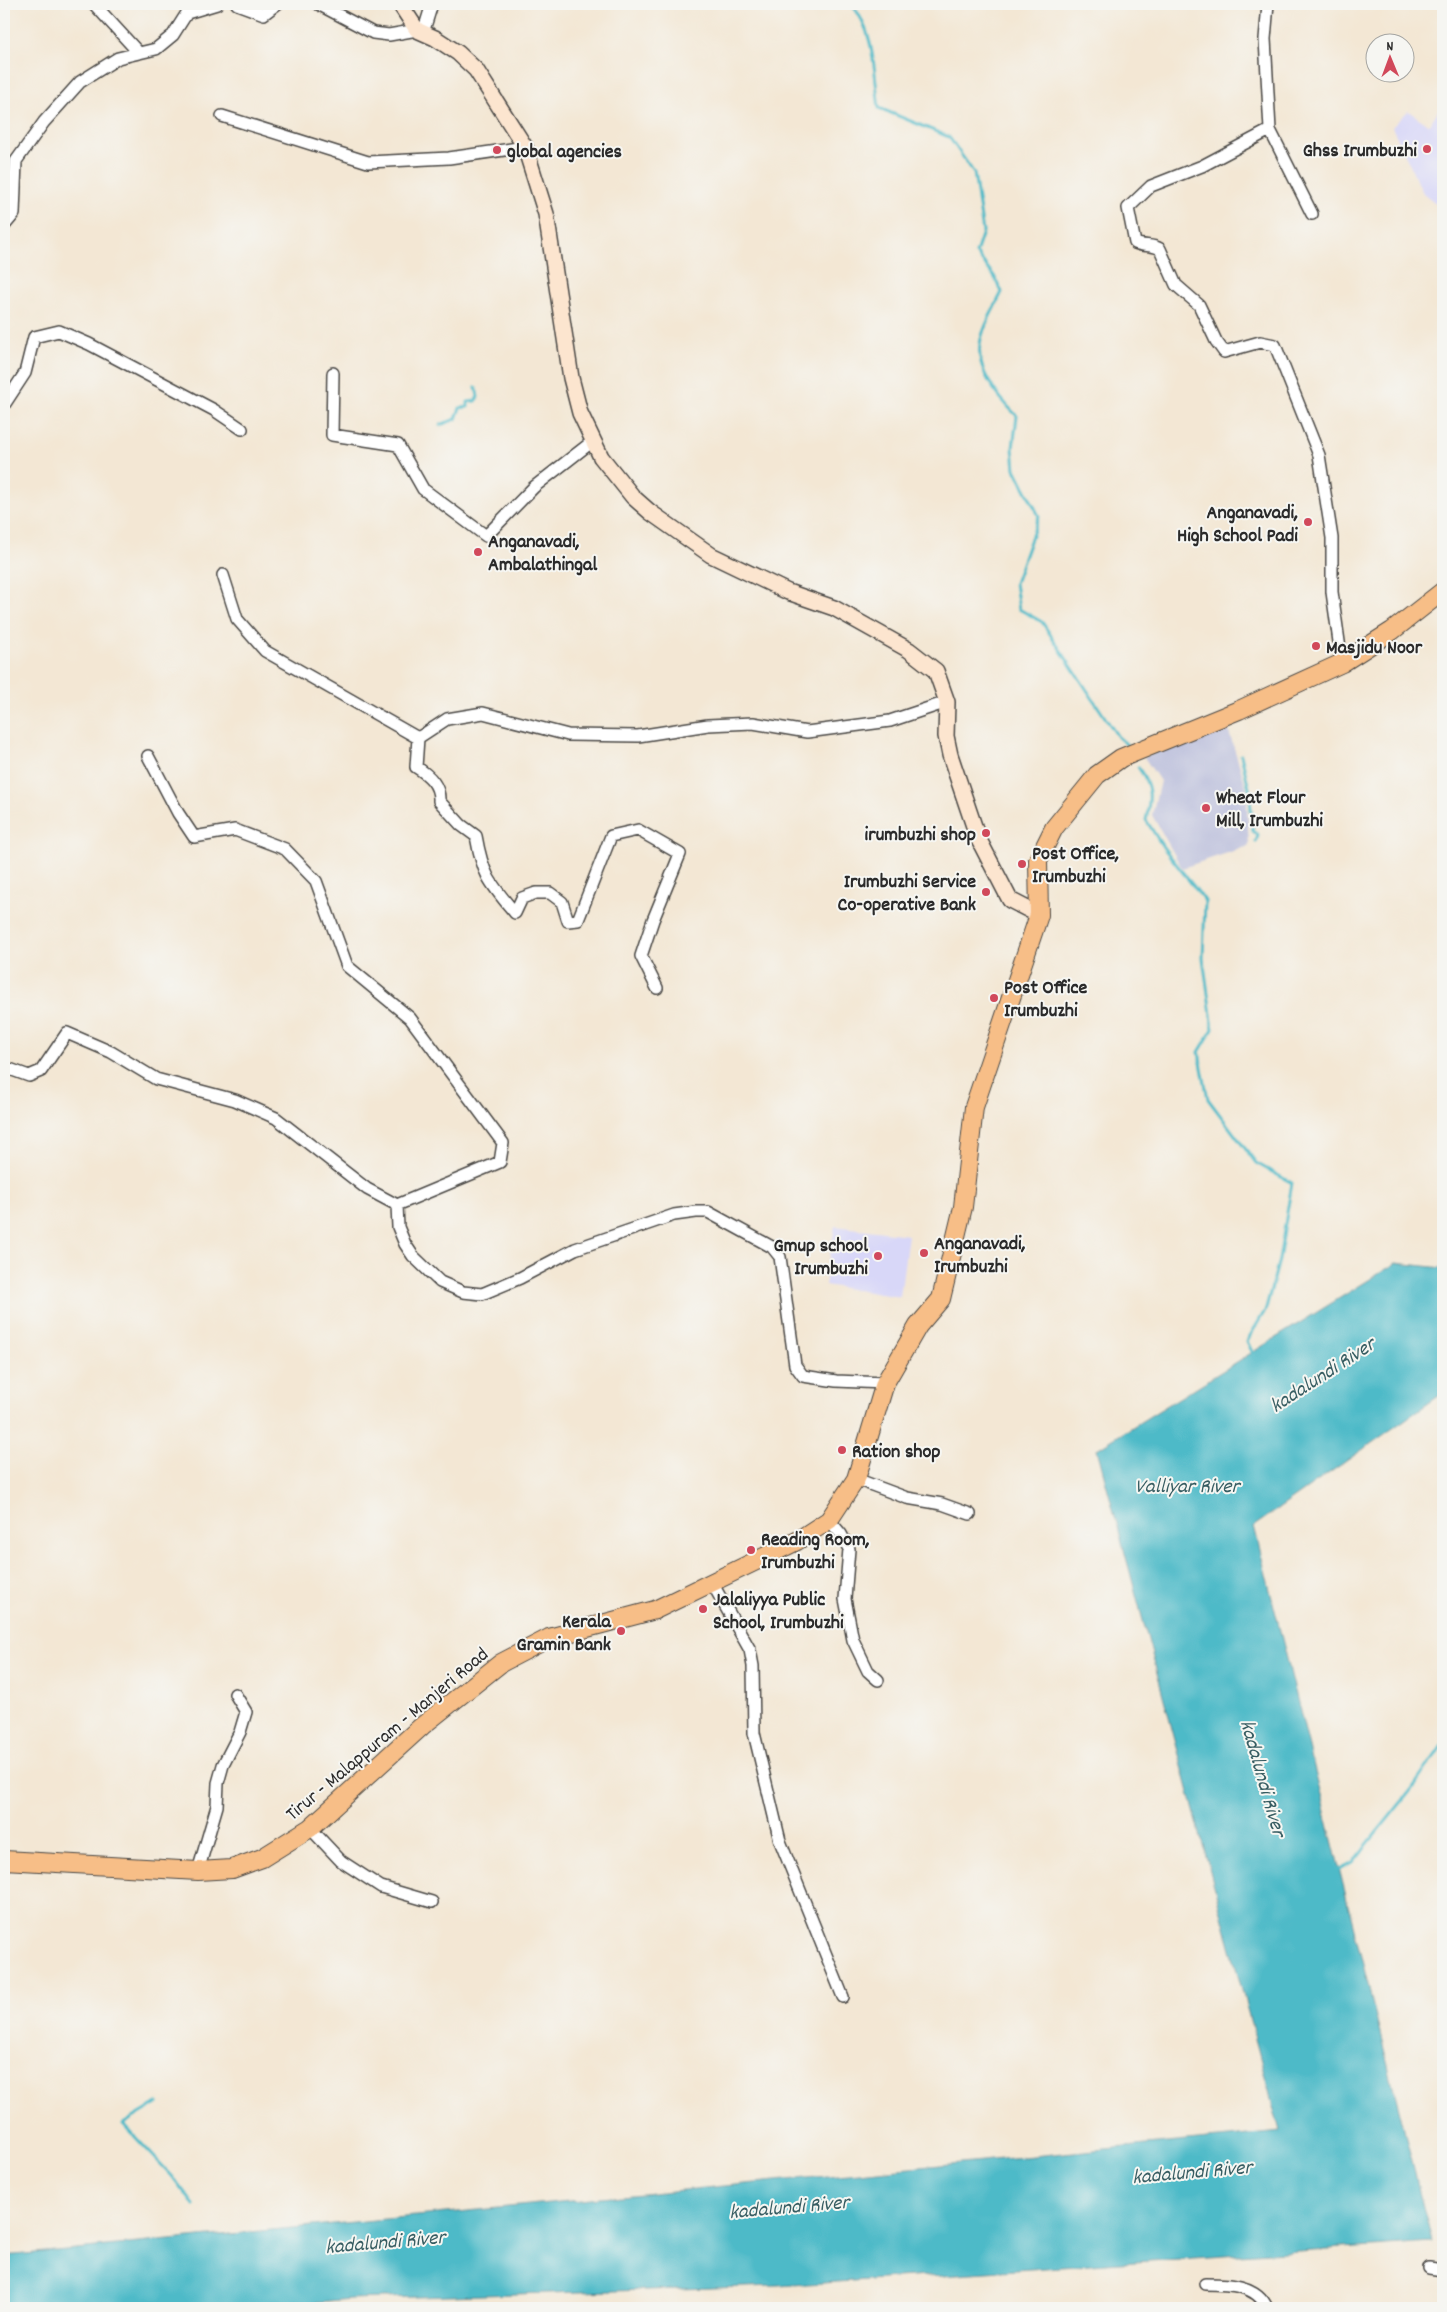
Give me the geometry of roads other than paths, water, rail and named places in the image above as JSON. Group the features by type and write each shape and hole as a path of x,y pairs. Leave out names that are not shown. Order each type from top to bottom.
{"main road":[{"path":"400,4 420,32 435,38 458,53 476,70 525,147 546,214 571,378 580,413 601,457 613,473 650,512 711,555 788,592 834,608 909,650 936,671 947,702 946,736 978,838 1010,900 1038,915"},
{"name":"Tirur - Malappuram - Manjeri Road","path":"4,1860 198,1871 232,1869 262,1858 310,1828 422,1726 501,1663 549,1638 655,1610 797,1541 829,1520 856,1479 885,1383 918,1326 941,1299 963,1207 974,1107 1038,915 1038,860 1054,828 1097,775 1121,758 1240,710 1342,663 1392,631 1443,591"}],"street":[{"path":"94,4 138,52"},
{"path":"4,226 14,214 16,161 44,122 80,82 118,58 156,49 173,36 187,13 217,4"},
{"path":"237,4 264,14 277,4"},
{"path":"318,4 373,33 389,35 420,32 432,4"},
{"path":"1268,4 1265,38 1270,130 1312,214"},
{"path":"222,116 368,162 449,158 525,147"},
{"path":"1270,130 1202,166 1152,186 1128,208 1135,243 1140,246 1154,245 1160,249 1176,285 1199,306 1216,341 1224,352 1260,342 1275,345 1283,360 1293,394 1319,455 1332,538 1332,592 1342,663"},
{"path":"4,405 25,372 34,337 59,331 89,344 206,406 242,429"},
{"path":"333,373 332,435 398,445 423,489 486,536 534,487 593,441"},
{"path":"223,575 237,619 265,651 418,738"},
{"path":"418,738 447,719 483,713 568,735 638,736 708,725 753,723 807,732 890,721 947,702"},
{"path":"418,738 416,768 427,774 439,791 438,800 461,824 476,836 480,860 487,878 515,913 522,898 536,893 550,892 562,902 568,921 578,920 611,836 638,830 680,854 653,920 641,956 657,988"},
{"path":"148,756 178,813 194,837 235,830 252,835 285,849 316,882 347,966 410,1018 503,1143 500,1162 398,1205"},
{"path":"4,1067 29,1076 41,1071 67,1033 111,1052 156,1079 235,1100 276,1118 367,1189 398,1205"},
{"path":"398,1205 398,1227 405,1244 413,1256 440,1282 463,1292 482,1294 520,1278 575,1249 674,1215 708,1212 772,1247 780,1257 795,1365 803,1376 836,1381 885,1383"},
{"path":"856,1479 907,1498 942,1504 970,1514"},
{"path":"829,1520 841,1534 849,1549 845,1599 854,1640 868,1671 878,1680"},
{"path":"711,1582 750,1650 753,1666 754,1733 780,1841 843,1997"},
{"path":"198,1871 217,1806 218,1783 223,1765 240,1732 246,1712 234,1694"},
{"path":"310,1828 341,1861 381,1887 432,1902"},
{"path":"1429,2268 1443,2270"},
{"path":"1205,2284 1230,2284 1250,2290 1267,2308"}],"water":[{"name":"Valliyar River","path":"1396,1263 1443,1268 1443,1393 1254,1526 1432,2242 778,2286 350,2299 254,2308 4,2308 4,2256 1280,2132 1097,1449"}],"waterway":[{"path":"851,4 865,26 869,39 879,108 949,137 974,173 983,232 976,253 994,276 1002,292 981,339 979,350 981,361 984,371 995,391 1017,416 1013,448 1015,469 1039,516 1015,583 1019,609 1042,622 1118,737 1126,744"},
{"path":"440,425 456,419 460,408 468,407 468,402 475,401 478,397 476,387"},
{"path":"1241,755 1249,788 1253,831 1258,835 1256,842"},
{"path":"1138,767 1146,780 1149,792 1146,820 1163,847 1205,901 1203,958 1213,1029 1199,1052 1208,1099 1256,1163 1292,1183 1279,1260 1266,1309 1247,1341 1253,1354"},
{"path":"1336,1871 1353,1862 1412,1789 1443,1744"},
{"path":"158,2103 123,2124 172,2176 194,2205"}],"place":[{"name":"Ghss Irumbuzhi","path":"1427,149"},
{"name":"global agencies","path":"497,150"},
{"name":"Anganavadi, High School Padi","path":"1308,522"},
{"name":"Anganavadi, Ambalathingal","path":"478,552"},
{"name":"Masjidu Noor","path":"1316,646"},
{"name":"Wheat Flour Mill, Irumbuzhi","path":"1206,808"},
{"name":"irumbuzhi shop","path":"986,833"},
{"name":"Post Office, Irumbuzhi","path":"1022,864"},
{"name":"Irumbuzhi Service Co-operative Bank","path":"986,892"},
{"name":"Post Office Irumbuzhi","path":"994,998"},
{"name":"Anganavadi, Irumbuzhi","path":"924,1253"},
{"name":"Gmup school Irumbuzhi","path":"878,1256"},
{"name":"Ration shop","path":"842,1450"},
{"name":"Reading Room, Irumbuzhi","path":"751,1550"},
{"name":"Jalaliyya Public School, Irumbuzhi","path":"703,1609"},
{"name":"Kerala Gramin Bank","path":"621,1631"}],"water label":[{"name":"kadalundi River","path":"1322,1374"},
{"name":"kadalundi River","path":"1264,1778"},
{"name":"kadalundi River","path":"1192,2171"},
{"name":"kadalundi River","path":"789,2206"},
{"name":"kadalundi River","path":"385,2241"}]}
